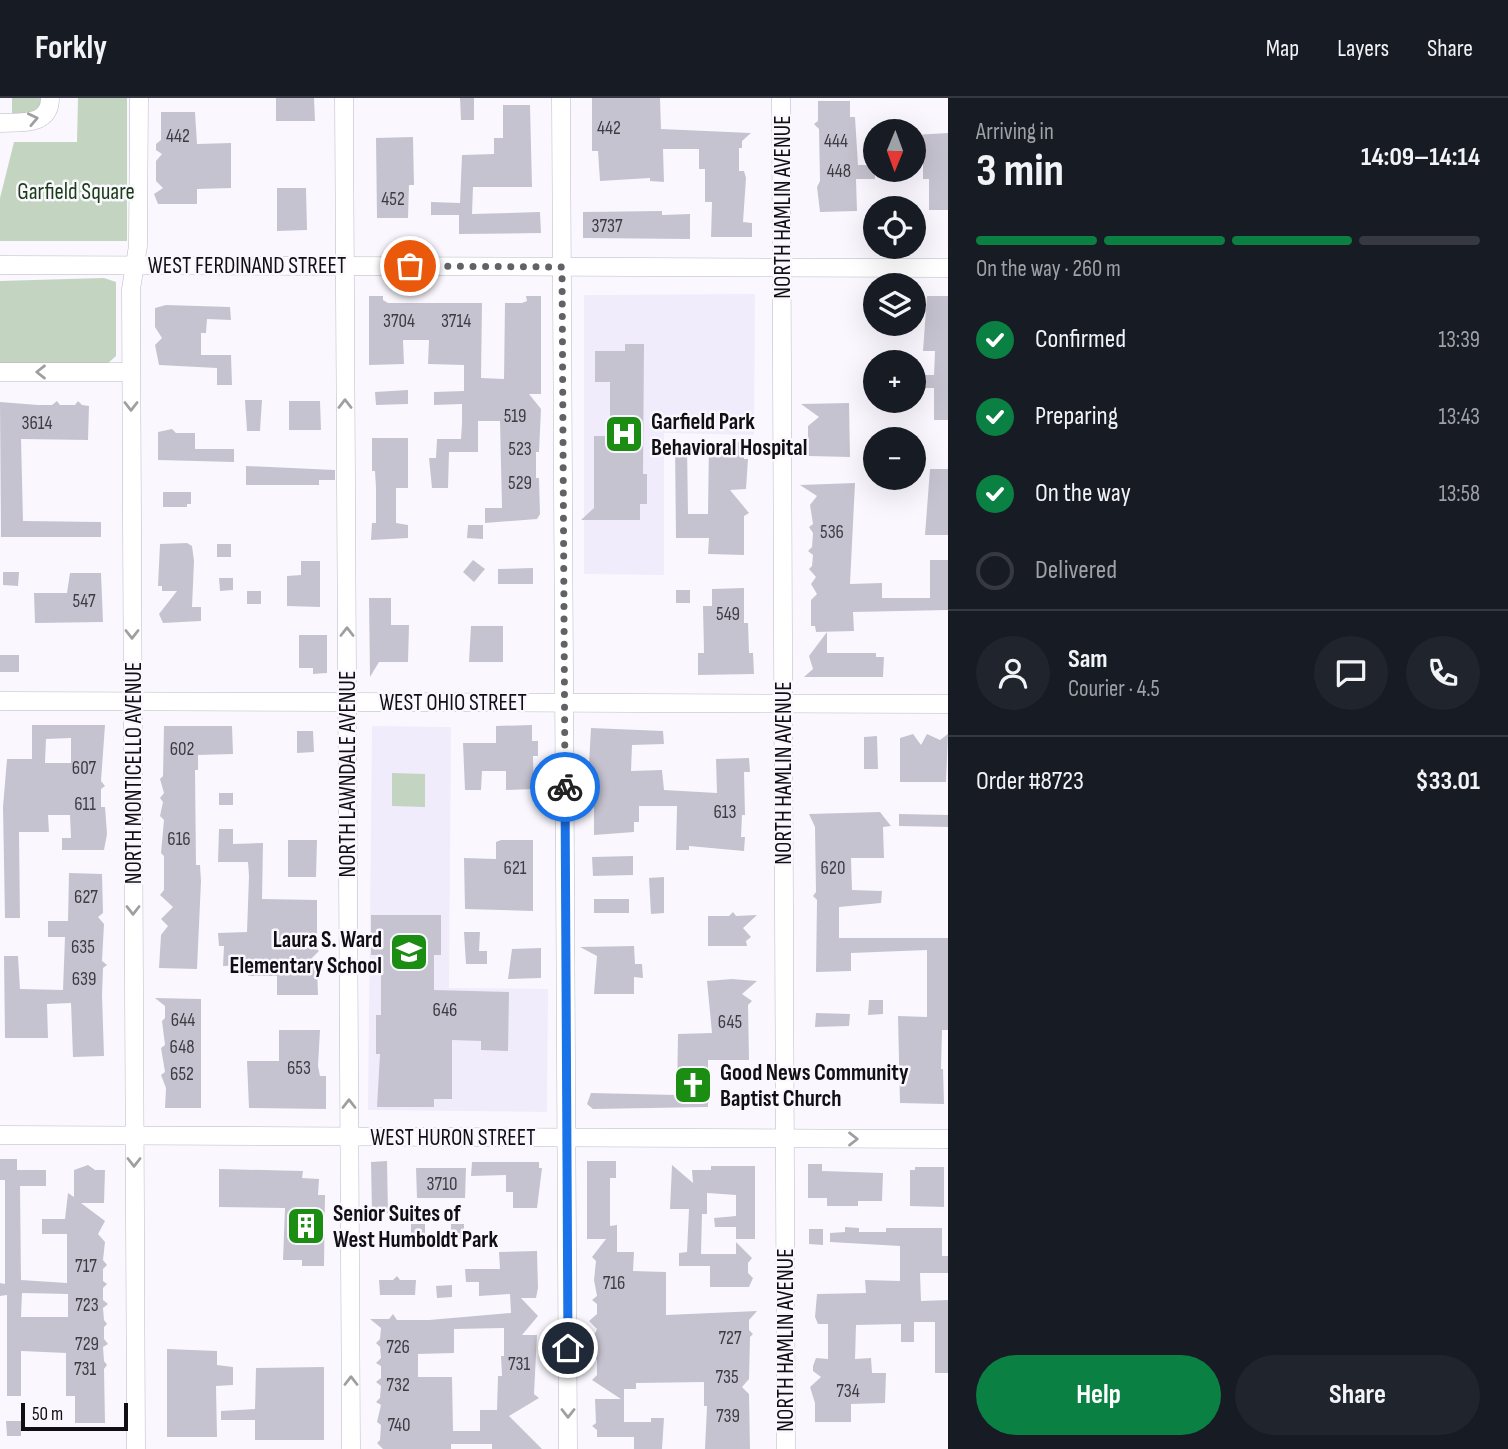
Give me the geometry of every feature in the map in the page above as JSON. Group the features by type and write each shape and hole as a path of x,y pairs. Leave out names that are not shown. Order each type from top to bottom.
{"street":[{"path":"0,123 35,121 46,116 50,108 50,98"},
{"name":"NORTH MONTICELLO AVENUE","path":"136,1449 131,289 138,246 139,98"},
{"name":"NORTH LAWNDALE AVENUE","path":"344,98 351,1449"},
{"path":"561,98 568,1449"},
{"name":"NORTH HAMLIN AVENUE","path":"781,98 786,1449"},
{"name":"WEST FERDINAND STREET","path":"0,265 948,268"},
{"path":"0,372 131,372"},
{"name":"WEST OHIO STREET","path":"0,701 948,704"},
{"name":"WEST HURON STREET","path":"0,1135 948,1139"}],"shaded area":[{"name":"Garfield Park Behavioral Hospital","path":"755,294 754,435 664,433 664,575 584,574 584,295"},
{"name":"Laura S. Ward Elementary School","path":"372,726 451,727 449,988 548,989 547,1112 368,1110"}],"green space":[{"path":"12,98 45,98 38,115 12,114"},
{"name":"Garfield Square","path":"78,98 127,98 127,241 0,241 0,198 14,142 77,142"},
{"path":"104,278 116,282 116,356 107,364 0,363 0,281"},
{"path":"392,773 425,774 425,807 392,806"}],"building":[{"path":"276,98 314,98 315,121 276,121"},
{"path":"460,98 474,98 474,120 461,120"},
{"path":"592,98 660,98 661,129 751,133 742,141 742,148 739,148 739,171 744,171 746,178 743,222 752,223 752,237 711,237 712,202 705,202 705,169 699,169 699,149 663,149 664,182 650,181 650,178 600,181 598,151 592,151"},
{"path":"818,101 850,101 850,117 855,117 858,165 863,165 863,179 856,179 857,211 820,212 817,187 820,181 819,129 814,124 818,121"},
{"path":"503,105 530,105 532,187 473,187 472,214 540,212 541,233 459,234 459,215 431,215 431,202 460,203 462,155 494,154 494,138 503,138"},
{"path":"161,112 195,112 197,144 231,143 231,188 197,189 197,204 158,204 154,194 163,188 156,181 156,161 162,154 156,150 156,144 161,140"},
{"path":"948,133 948,210 929,210 926,134"},
{"path":"413,137 414,185 409,185 408,218 377,218 376,138"},
{"path":"277,188 306,188 307,230 277,231"},
{"path":"662,211 662,215 690,214 690,239 583,238 583,212"},
{"path":"369,296 383,296 383,300 388,303 482,303 481,378 504,379 505,303 522,303 527,301 526,296 541,296 541,394 529,394 541,409 539,452 536,452 540,514 537,519 485,523 485,508 502,508 500,421 478,421 478,452 449,452 448,488 432,488 429,458 436,458 437,439 461,439 462,423 462,404 434,405 434,392 464,391 464,365 428,364 429,340 403,340 404,364 369,365"},
{"path":"927,296 948,296 948,420 934,420 934,388 926,388 926,375 934,375 935,351 923,350"},
{"path":"166,305 230,307 231,320 207,319 206,333 201,333 201,355 231,355 232,385 217,385 217,368 159,365 155,345 162,338 155,327 155,308"},
{"path":"625,344 644,344 643,474 647,474 647,504 640,504 640,520 581,520 594,508 594,436 610,436 610,382 595,382 595,351 625,351"},
{"path":"408,390 408,404 376,405 375,392"},
{"path":"245,400 262,400 260,431 247,431"},
{"path":"57,401 60,405 75,405 78,401 89,406 88,440 21,439 23,521 101,522 101,537 1,537 0,402 52,405"},
{"path":"289,401 320,401 321,430 289,430"},
{"path":"849,403 850,457 808,456 808,426 819,417 801,404"},
{"path":"172,429 176,433 195,433 195,449 234,449 234,462 158,460 158,432"},
{"path":"372,438 408,438 408,488 396,488 396,523 408,525 408,538 371,540 372,523 376,523"},
{"path":"709,442 744,442 744,459 748,459 746,489 730,490 749,513 744,516 744,555 708,554 709,538 676,538 675,444 687,444 688,514 708,514"},
{"path":"246,466 335,470 335,480 319,480 319,485 246,485"},
{"path":"930,469 948,469 948,535 925,535"},
{"path":"855,483 850,584 882,583 882,598 930,598 930,560 948,560 948,610 853,612 854,631 816,632 815,626 811,626 811,600 817,594 811,584 816,577 809,569 813,555 808,551 812,547 813,533 809,527 813,524 810,505 817,496 800,485"},
{"path":"163,492 191,492 191,504 187,504 187,507 163,507"},
{"path":"468,525 483,525 483,539 467,538"},
{"path":"187,543 192,546 194,561 192,607 201,607 201,621 163,623 159,614 177,591 162,591 162,586 158,586 160,544"},
{"path":"217,544 231,544 231,557 217,557"},
{"path":"473,560 485,569 474,582 463,572"},
{"path":"301,561 320,561 320,607 287,606 287,576 301,575"},
{"path":"533,568 533,584 498,584 498,569"},
{"path":"3,572 19,572 18,586 3,585"},
{"path":"70,573 101,573 103,622 35,623 34,593 67,593"},
{"path":"219,578 233,578 233,590 220,591"},
{"path":"744,588 744,623 748,623 749,653 753,653 754,674 698,675 698,653 704,653 703,606 712,606 712,589"},
{"path":"676,590 690,590 690,603 676,603"},
{"path":"247,591 261,591 261,604 247,604"},
{"path":"369,598 391,598 391,625 409,625 408,662 379,662 370,677"},
{"path":"471,626 503,626 503,662 469,662"},
{"path":"827,632 827,653 876,653 876,657 884,657 883,677 804,677 813,669 809,656"},
{"path":"299,635 327,635 327,673 313,674 313,668 299,668"},
{"path":"0,655 19,655 19,672 0,672"},
{"path":"32,725 105,725 101,781 105,786 101,789 101,807 105,807 107,834 104,850 62,850 62,838 71,838 70,815 48,815 49,832 19,832 20,918 5,918 3,807 7,759 32,759","holes":["71,738 71,763 45,763 46,739"]},
{"path":"532,725 532,741 538,741 538,756 533,756 534,789 506,790 506,771 482,771 481,790 465,790 463,743 496,743 496,726"},
{"path":"164,726 232,726 233,754 198,755 198,770 195,770 196,865 200,865 201,881 197,969 159,968 161,935 168,926 161,919 173,907 160,895 164,890 164,856 161,853 164,820 160,816 163,802 160,798 164,793 160,779 163,776"},
{"path":"591,728 663,731 664,744 632,745 631,771 662,770 664,790 717,793 716,759 749,758 750,772 744,772 745,815 742,815 741,837 745,837 744,851 689,846 689,850 676,850 677,806 639,806 639,822 634,822 634,832 594,835 594,798 592,782 588,782"},
{"path":"297,731 313,731 314,752 297,753"},
{"path":"913,734 921,745 927,734 940,740 948,734 946,782 900,782 900,738"},
{"path":"877,736 878,769 864,769 864,737"},
{"path":"219,793 233,793 233,805 219,805"},
{"path":"880,812 891,826 883,827 884,858 851,858 852,890 882,891 881,903 839,907 839,938 948,938 948,1030 942,1030 941,1069 944,1104 900,1103 898,1016 927,1017 927,950 851,953 851,971 816,972 817,900 813,896 816,892 815,827 809,814"},
{"path":"899,814 948,815 948,827 899,826"},
{"path":"219,829 233,829 233,844 263,843 262,899 317,900 317,937 309,941 319,951 311,959 317,965 318,995 277,995 277,976 248,976 248,965 223,966 224,946 219,946 218,933 247,932 249,876 248,862 218,862"},
{"path":"288,840 317,840 316,877 288,877"},
{"path":"533,840 533,911 465,909 464,858 496,859 496,842"},
{"path":"633,856 633,875 593,876 592,857"},
{"path":"69,873 102,874 103,913 98,917 104,924 102,961 107,965 103,968 102,995 104,1056 73,1057 71,1003 47,1004 48,1038 5,1038 4,956 18,956 20,989 63,990 65,937 48,937 48,921 68,921"},
{"path":"664,877 664,913 651,914 649,878"},
{"path":"594,899 629,899 629,913 594,913"},
{"path":"733,912 736,916 757,915 743,928 751,937 746,941 747,946 708,946 708,916 729,916"},
{"path":"371,915 441,915 441,955 434,955 434,990 509,992 508,1051 481,1050 481,1041 452,1040 452,1099 434,1099 434,1107 377,1107 380,1054 376,1054 376,1015 381,1015 381,955 371,955"},
{"path":"464,932 480,932 479,951 487,951 487,964 466,964"},
{"path":"634,946 635,964 642,964 643,978 634,977 634,994 594,994 597,956 580,947"},
{"path":"541,948 541,978 508,979 512,949"},
{"path":"707,981 757,981 742,994 752,1001 748,1005 749,1060 708,1060 708,1107 593,1109 587,1104 591,1093 677,1095 678,1034 712,1033"},
{"path":"155,998 201,999 201,1108 165,1108 166,1088 161,1075 165,1072 161,1048 165,1045 162,1021 165,1018 165,1006"},
{"path":"869,1000 883,1000 883,1014 868,1015"},
{"path":"816,1013 850,1014 849,1026 815,1027"},
{"path":"279,1030 320,1030 318,1066 320,1076 326,1076 326,1109 249,1108 247,1061 279,1061"},
{"path":"0,1159 17,1159 17,1170 46,1170 46,1186 20,1186 21,1280 67,1283 67,1234 42,1234 42,1219 65,1219 68,1193 74,1197 74,1170 88,1165 95,1170 105,1170 104,1203 81,1203 105,1221 98,1234 105,1242 103,1260 107,1265 103,1269 103,1281 107,1284 103,1288 103,1300 108,1304 103,1308 107,1324 104,1327 104,1339 108,1344 103,1347 107,1365 104,1369 105,1423 75,1423 75,1396 66,1396 66,1353 21,1351 21,1396 7,1396 7,1295 0,1296 0,1283 5,1284 5,1180 0,1180","holes":["22,1293 68,1294 68,1317 21,1317"]},
{"path":"387,1161 388,1213 372,1214 371,1162"},
{"path":"587,1161 616,1161 616,1178 610,1178 610,1226 617,1225 617,1252 634,1252 633,1271 666,1272 666,1315 757,1311 749,1320 749,1330 753,1334 750,1337 749,1379 742,1387 749,1394 750,1449 705,1449 707,1406 704,1406 704,1382 636,1383 636,1389 624,1389 624,1422 651,1422 651,1418 664,1418 662,1449 634,1449 634,1437 597,1437 597,1430 592,1426 596,1423 595,1399 621,1399 592,1380 597,1375 597,1360 593,1356 598,1348 592,1340 597,1329 589,1321 597,1314 597,1304 592,1300 597,1296 594,1280 596,1261 592,1257 606,1239 587,1239"},
{"path":"472,1162 539,1162 539,1168 542,1168 537,1208 513,1208 513,1192 506,1192 506,1175 471,1176"},
{"path":"808,1164 822,1164 822,1171 883,1173 882,1201 858,1201 858,1206 827,1206 827,1198 808,1198"},
{"path":"672,1165 693,1183 692,1170 711,1170 711,1166 755,1166 755,1239 736,1239 736,1227 715,1227 714,1218 736,1216 736,1195 707,1193 707,1214 702,1214 701,1254 736,1254 736,1242 752,1258 748,1263 748,1273 753,1278 749,1287 710,1287 710,1266 679,1266 679,1253 687,1252 689,1209 670,1209"},
{"path":"915,1167 944,1167 944,1207 910,1206 910,1170 915,1170"},
{"path":"416,1168 466,1168 465,1198 417,1198"},
{"name":"Senior Suites of West Humboldt Park","path":"219,1169 303,1171 302,1178 319,1179 318,1195 325,1195 324,1266 302,1266 302,1260 283,1260 285,1208 219,1207"},
{"path":"411,1224 425,1224 425,1239 411,1238"},
{"path":"451,1224 464,1224 464,1239 451,1239"},
{"path":"845,1227 859,1228 859,1232 886,1232 886,1228 942,1228 942,1256 948,1256 948,1273 920,1273 921,1301 948,1300 948,1373 935,1373 935,1322 914,1322 914,1342 901,1342 901,1324 856,1325 855,1359 871,1358 872,1373 886,1373 885,1403 851,1404 851,1422 815,1422 815,1403 810,1387 821,1377 813,1371 813,1366 816,1358 828,1359 828,1324 818,1324 815,1317 817,1294 866,1293 865,1280 900,1281 900,1246 830,1242 830,1233 845,1232"},
{"path":"809,1229 823,1229 823,1245 809,1244"},
{"path":"537,1251 536,1298 521,1298 538,1316 522,1335 537,1335 534,1394 539,1398 509,1416 542,1449 492,1449 492,1444 451,1444 451,1449 383,1449 377,1443 380,1440 381,1425 377,1422 381,1405 376,1402 380,1398 381,1386 376,1382 381,1378 381,1366 376,1363 381,1358 380,1347 376,1343 380,1339 381,1328 370,1319 389,1319 393,1314 397,1320 429,1320 511,1313 510,1294 479,1296 479,1282 466,1282 465,1269 500,1269 499,1252","holes":["504,1328 504,1356 501,1356 502,1376 498,1376 497,1410 480,1410 480,1431 453,1431 452,1377 418,1377 418,1354 454,1353 454,1329"]},
{"path":"397,1276 400,1280 416,1280 415,1295 380,1295 379,1280 393,1280"},
{"path":"452,1285 452,1297 437,1298 436,1286"},
{"path":"167,1349 217,1351 217,1365 233,1367 233,1385 216,1386 217,1437 167,1437"},
{"path":"324,1367 324,1440 255,1440 255,1420 221,1420 221,1411 255,1409 256,1368"},
{"path":"6,1421 21,1421 21,1436 7,1436"}],"way so far":[{"path":"410,266 562,267 565,787"}],"place":[{"name":"Garfield Park Behavioral Hospital","path":"624,434"},
{"name":"Laura S. Ward Elementary School","path":"409,952"},
{"name":"Good News Community Baptist Church","path":"693,1085"},
{"name":"Senior Suites of West Humboldt Park","path":"306,1226"}],"route":[{"path":"565,787 568,1348"}]}
